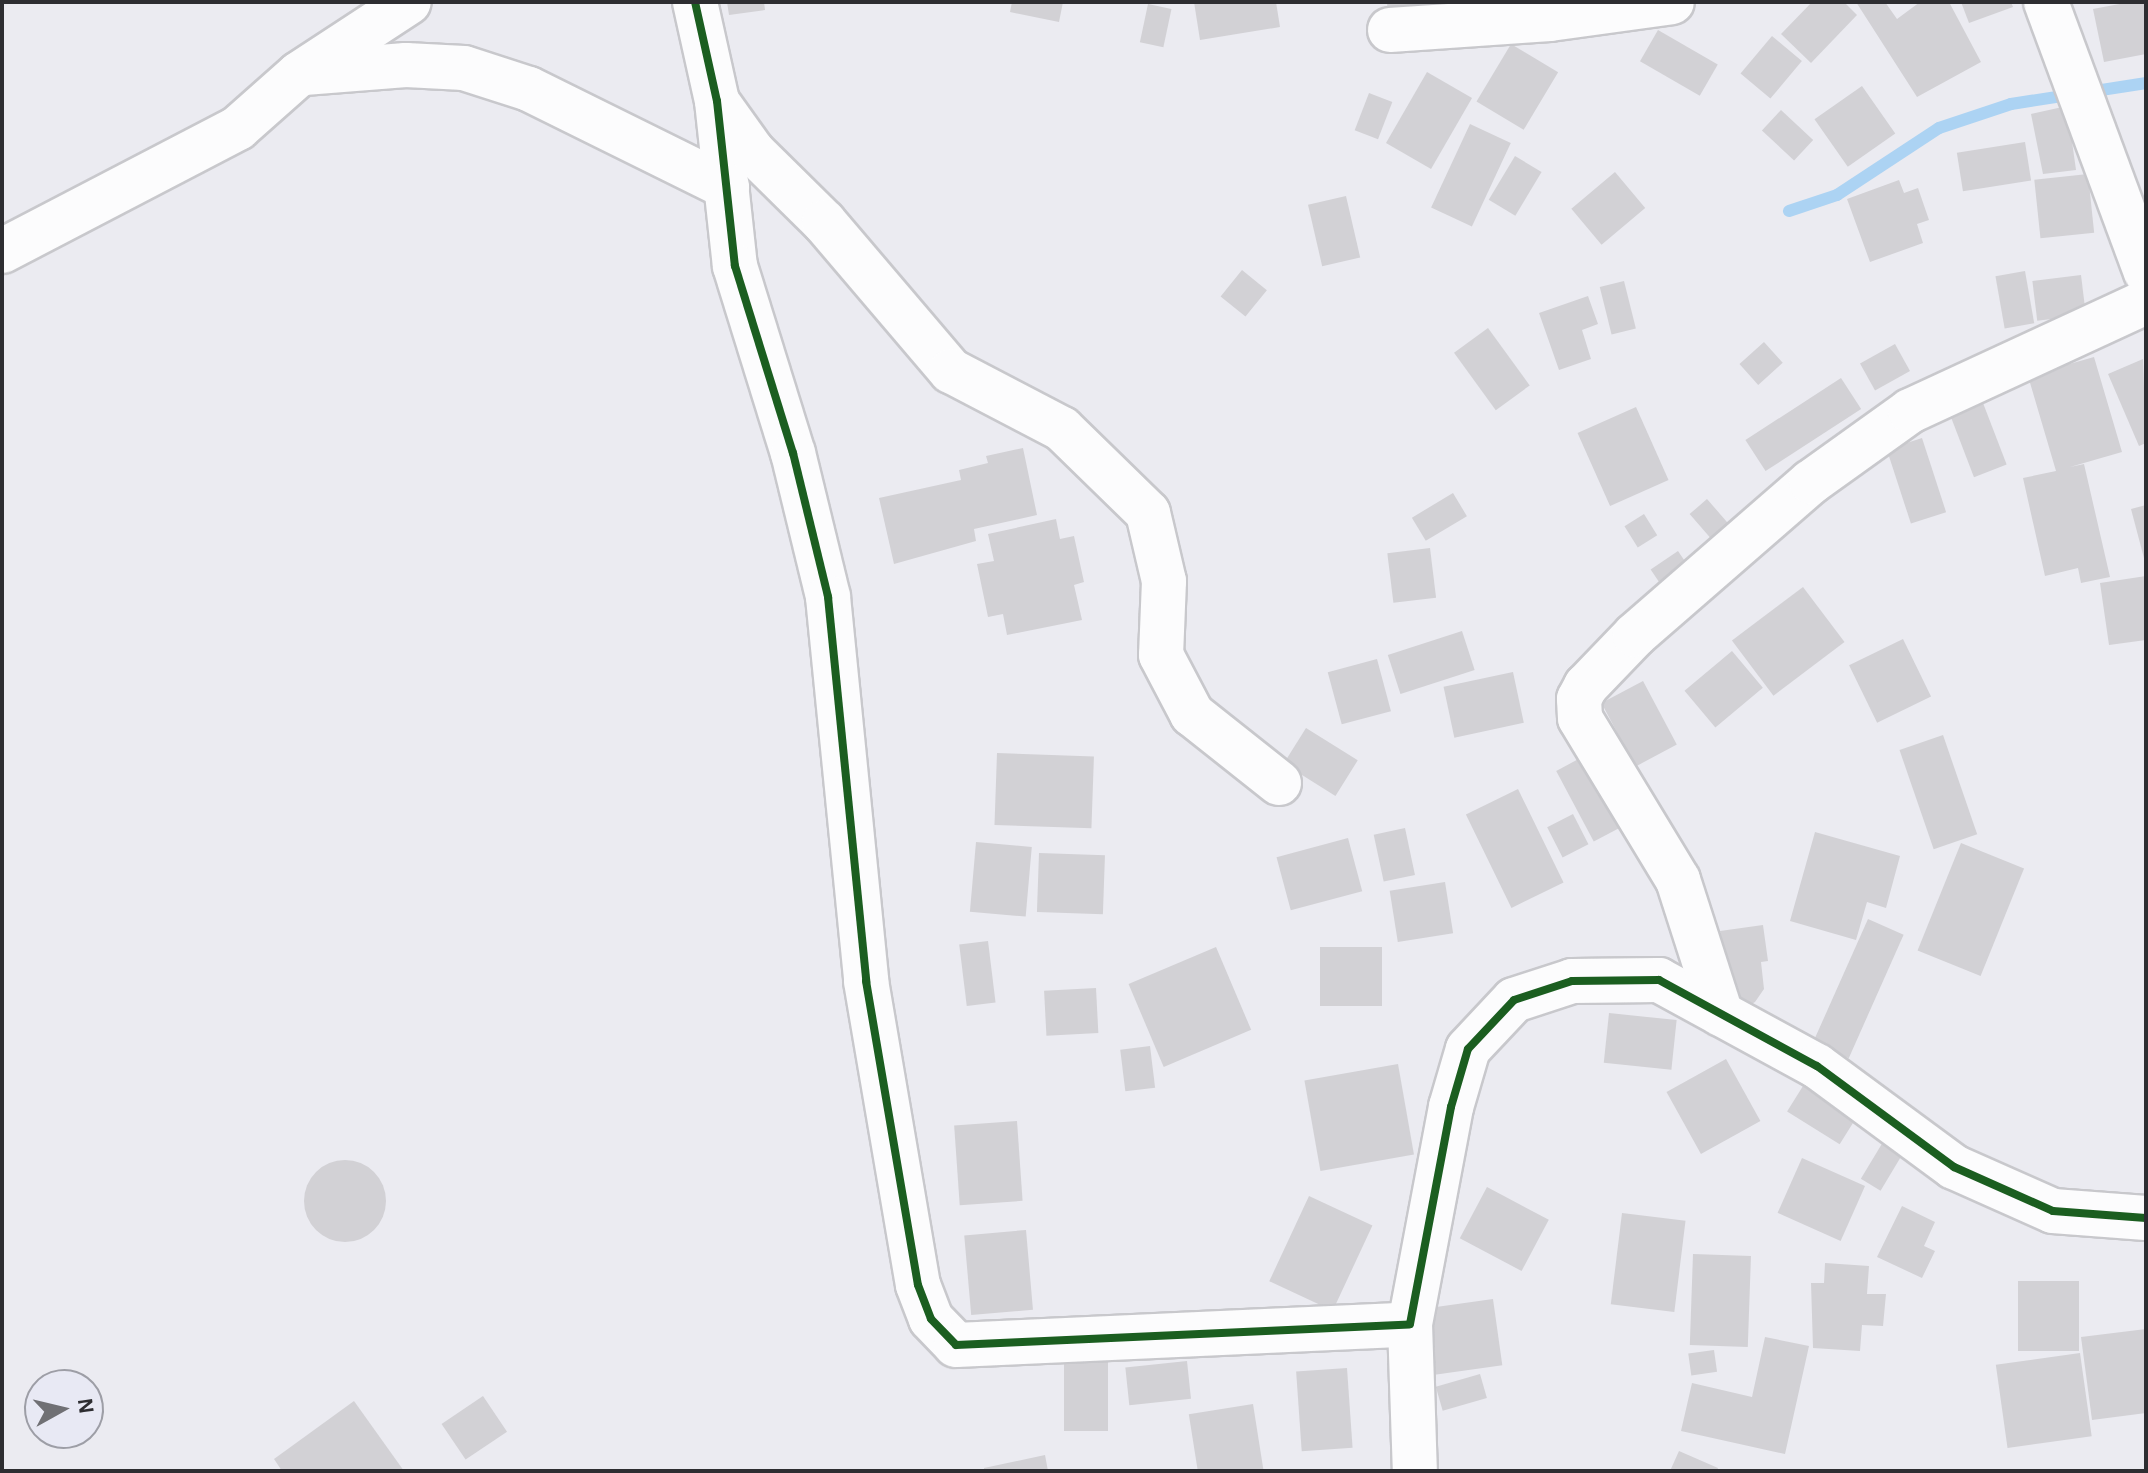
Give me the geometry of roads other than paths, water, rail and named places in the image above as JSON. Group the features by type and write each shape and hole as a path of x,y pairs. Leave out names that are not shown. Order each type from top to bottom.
{"street":[{"path":"2,251 238,128 299,74 409,2"},
{"path":"695,2 717,101 735,266 793,453 828,597 866,981 918,1285 931,1319 956,1345 1410,1324"},
{"path":"1390,30 1550,19 1672,2"},
{"path":"2058,18 2098,144 2136,210 2146,272"},
{"path":"299,74 406,65 464,68 529,89 727,187"},
{"path":"717,101 753,152 824,222 951,371 1062,429 1148,513 1164,581 1161,655 1192,714 1279,783"},
{"path":"1721,1014 1678,880 1580,718 1579,699 1586,686 1635,635 1811,482 1910,411 2146,302"},
{"path":"1415,1471 1410,1324 1451,1107 1468,1049 1514,1000 1572,981 1659,980 1817,1066 1954,1167 2053,1211 2146,1218"}],"waterway":[{"path":"1789,211 1837,195 1939,128 2011,104 2146,83"}]}
